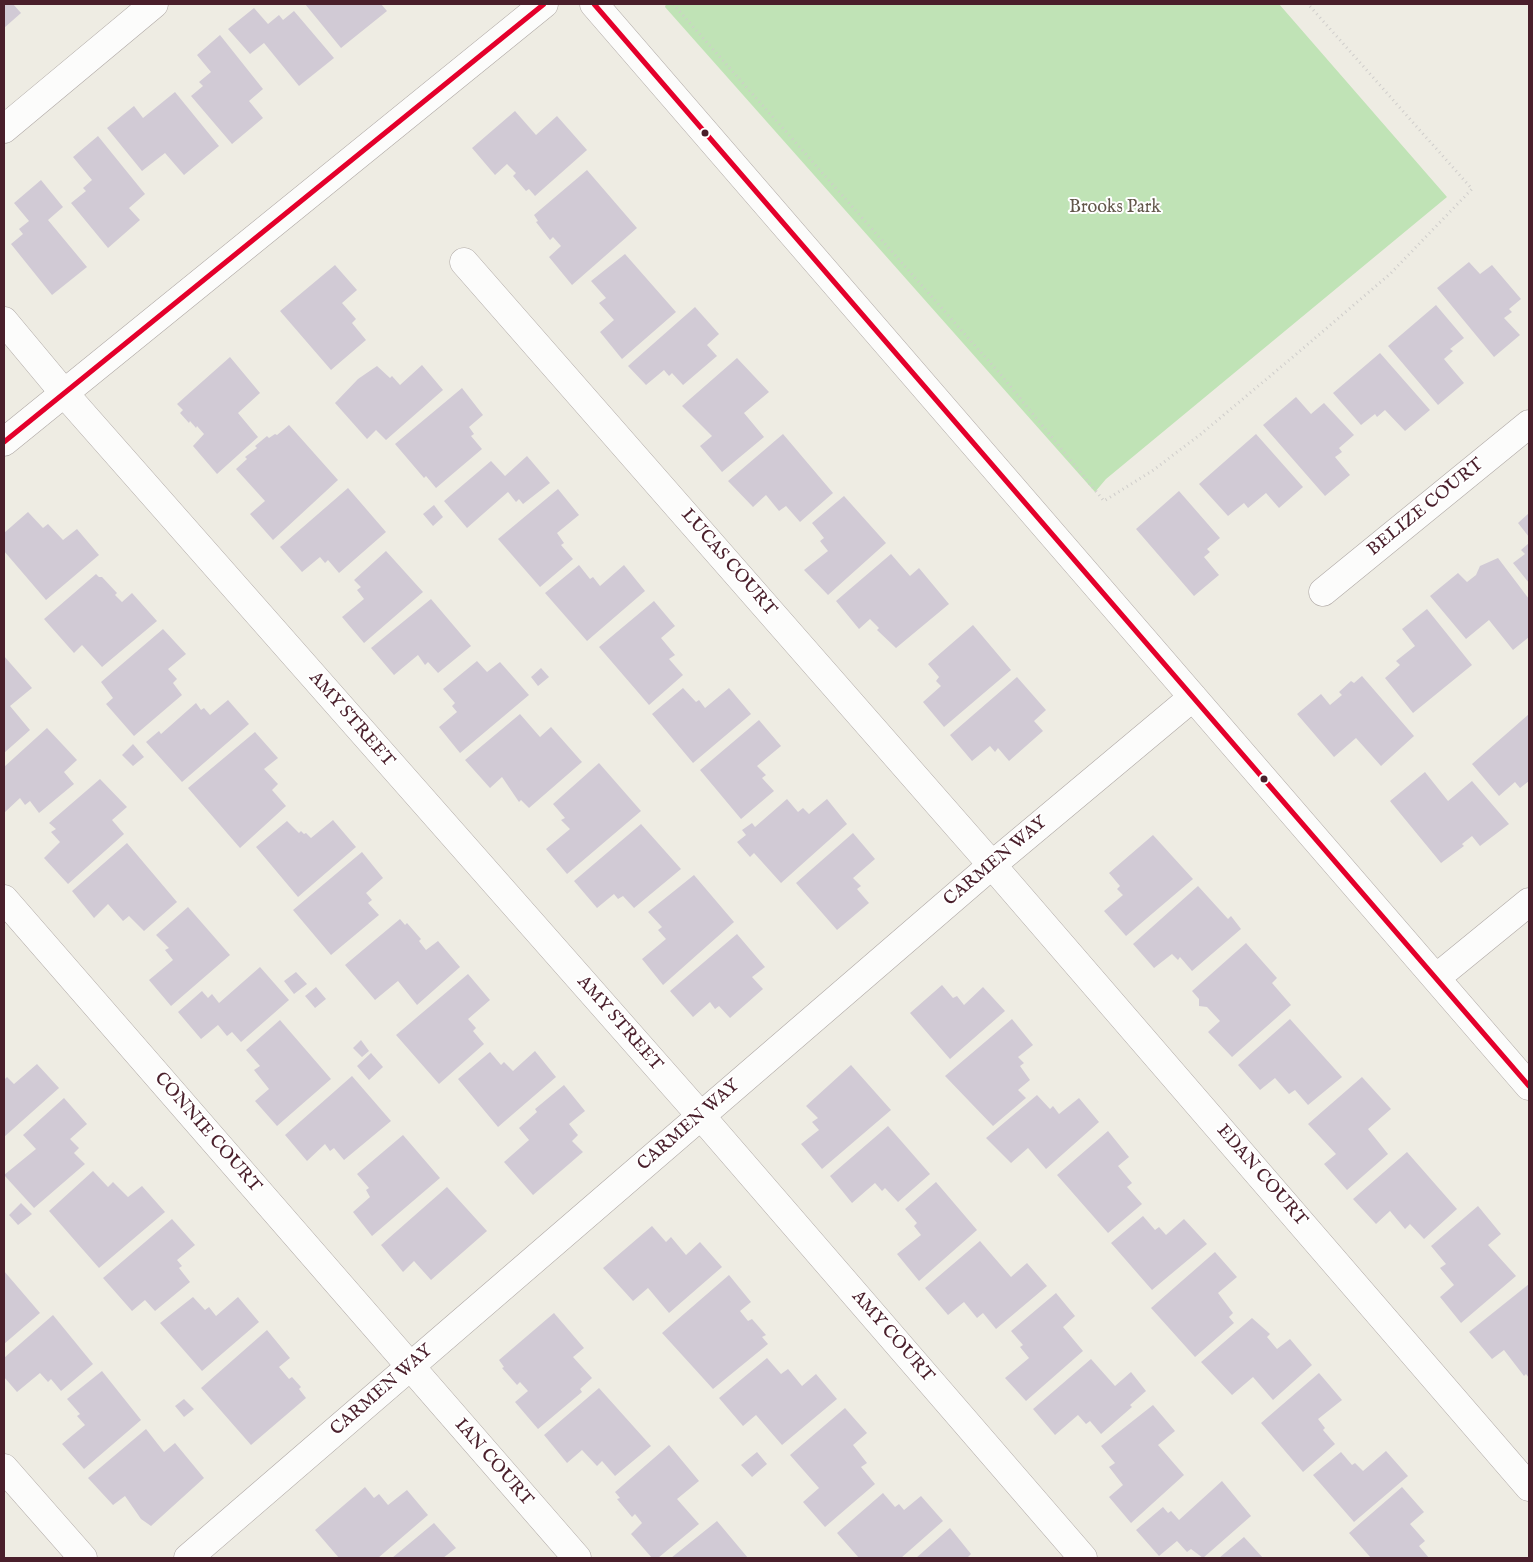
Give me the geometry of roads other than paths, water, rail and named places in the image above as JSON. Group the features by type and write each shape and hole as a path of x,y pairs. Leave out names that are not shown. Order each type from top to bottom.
{"street":[{"path":"4,129 154,4"},
{"path":"4,442 544,4"},
{"path":"594,4 1529,1086"},
{"name":"LUCAS COURT","path":"464,262 992,865"},
{"name":"AMY STREET","path":"4,321 64,393 700,1116"},
{"name":"BELIZE COURT","path":"1323,592 1529,424"},
{"name":"CARMEN WAY","path":"188,1558 992,865 1193,697"},
{"name":"EDAN COURT","path":"992,865 1529,1487"},
{"name":"CONNIE COURT","path":"4,899 410,1367"},
{"path":"1436,978 1529,902"},
{"name":"AMY COURT","path":"700,1116 1083,1558"},
{"name":"IAN COURT","path":"410,1367 577,1558"},
{"path":"4,1468 83,1558"}],"park label":[{"name":"Brooks Park","path":"1115,208"}]}
